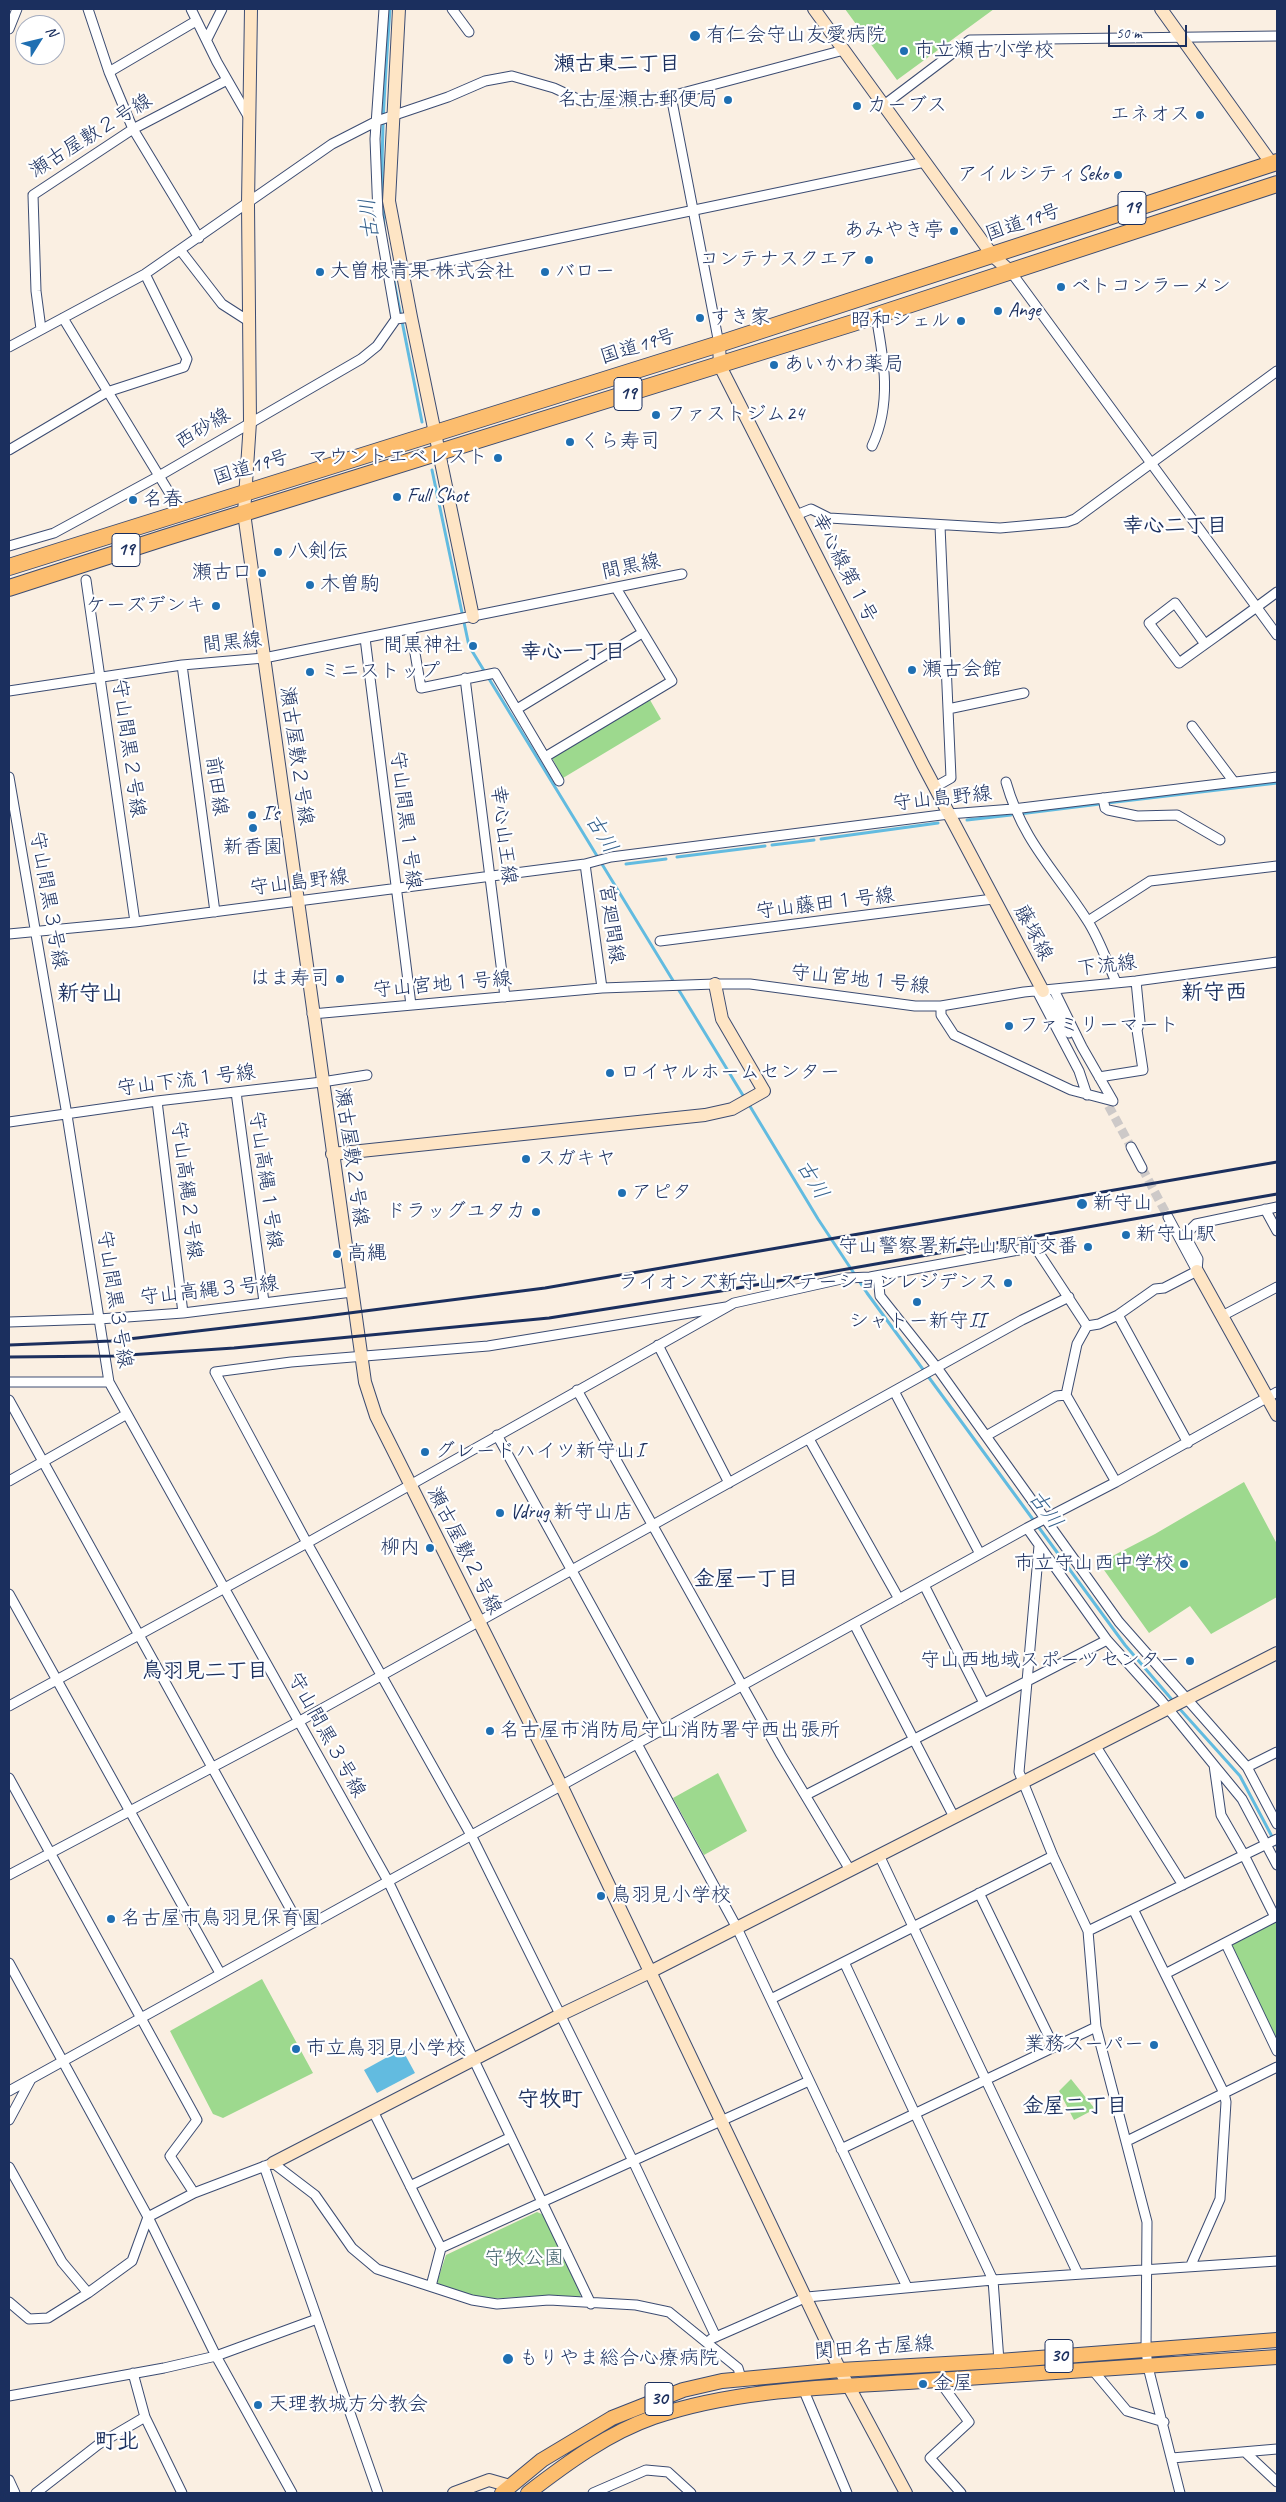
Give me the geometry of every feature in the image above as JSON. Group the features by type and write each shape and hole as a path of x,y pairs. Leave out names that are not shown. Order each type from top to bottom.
{"highway":[{"name":"国道19号","path":"9,568 246,491 720,344 1275,162"},
{"name":"国道19号","path":"9,588 438,452 720,366 1277,184"}],"main road":[{"name":"関田名古屋線","path":"506,2490 542,2460 612,2418 684,2390 741,2378 1277,2340"},
{"name":"関田名古屋線","path":"528,2493 622,2430 692,2405 738,2397 849,2386 1091,2368 1148,2367 1277,2357"}],"street":[{"path":"9,29 17,9"},
{"path":"88,9 109,72 133,128 199,238"},
{"path":"191,9 196,22 207,38 250,120"},
{"path":"207,38 222,9"},
{"name":"瀬古屋敷２号線","path":"251,9 248,204 250,422 244,514 312,1014 365,1382 376,1416 562,1787 807,2297 840,2370 906,2493"},
{"path":"384,9 384,118 389,201 402,271 403,318"},
{"path":"399,9 384,118 375,139 378,215 434,434 471,618"},
{"path":"452,9 469,32"},
{"path":"814,9 993,256 1011,272 1277,635"},
{"path":"1161,9 1275,162"},
{"path":"109,72 196,22"},
{"path":"884,105 970,40 1277,36"},
{"path":"9,347 145,274 181,251 332,144 384,118 448,97 485,81 512,76 554,88 582,101 609,103 671,96 844,50"},
{"name":"瀬古屋敷２号線","path":"41,329 36,292 33,195 133,128 228,80"},
{"path":"671,96 720,344 720,366"},
{"path":"402,271 925,162"},
{"path":"181,251 222,304 250,322"},
{"path":"9,450 107,392 184,367 187,359 145,274"},
{"path":"872,446 877,434 885,399 884,360 876,316"},
{"path":"63,318 181,512"},
{"name":"西砂線","path":"9,546 54,533 159,476 361,359 378,346 403,318"},
{"name":"幸心線第１号","path":"720,366 935,787"},
{"path":"796,515 811,509 829,518 940,526 1000,528 1075,520 1277,371"},
{"path":"935,787 951,778 940,526"},
{"name":"間黒線","path":"9,691 182,665 264,658 471,618 682,574"},
{"name":"守山間黒２号線","path":"86,580 135,922"},
{"path":"545,757 672,681 616,588"},
{"path":"1205,644 1175,603 1149,622 1180,663 1277,592"},
{"path":"411,630 421,688 495,673 559,781"},
{"path":"516,709 642,633"},
{"name":"守山間黒１号線","path":"365,638 411,1005"},
{"name":"前田線","path":"182,665 215,912"},
{"name":"幸心山王線","path":"465,678 505,997"},
{"path":"948,709 1024,693"},
{"path":"1192,726 1234,782"},
{"name":"守山間黒３号線","path":"9,777 67,1115 109,1382 388,1881 591,2304"},
{"name":"守山島野線","path":"9,934 135,922 589,863 610,856 950,814 1014,809 1277,777"},
{"path":"1006,782 1014,809 1034,847 1088,921 1116,982"},
{"name":"藤塚線","path":"935,787 994,899 1102,1094"},
{"path":"1103,798 1105,808 1108,810 1137,816 1177,815 1220,840"},
{"name":"宮廻間線","path":"589,863 602,988"},
{"path":"1088,921 1150,881 1277,866"},
{"name":"守山藤田１号線","path":"660,941 994,899"},
{"name":"下流線","path":"941,1006 1277,962"},
{"path":"1045,991 1100,1077 1143,1070 1138,1030 1140,1022 1136,981"},
{"path":"332,1154 706,1115 732,1109 764,1091 722,1019 715,984"},
{"name":"守山宮地１号線","path":"312,1014 602,988 750,984 916,1006 941,1006 941,1015 954,1035 1071,1090 1113,1100 1100,1077"},
{"path":"1045,991 1087,1094"},
{"name":"守山下流１号線","path":"9,1122 157,1101 367,1075"},
{"name":"守山高縄１号線","path":"236,1092 264,1302"},
{"name":"守山高縄２号線","path":"157,1101 183,1313"},
{"path":"1131,1147 1142,1168"},
{"path":"1197,1271 1198,1259 1184,1235 1196,1224 1277,1208"},
{"path":"1265,1209 1277,1231"},
{"path":"1168,1217 1222,1316 1272,1395 1277,1415"},
{"path":"9,1706 307,1543 734,1303 844,1278 874,1276 1035,1247 1086,1326"},
{"path":"1086,1326 1100,1324 1118,1315 1155,1289 1164,1288 1197,1271"},
{"path":"874,1276 880,1296 938,1369 1119,1622 1185,1700 1247,1766 1277,1824"},
{"path":"1222,1316 1277,1287"},
{"name":"守山高縄３号線","path":"9,1322 99,1320 183,1313 352,1292"},
{"path":"9,1875 381,1677 894,1391 938,1369 1022,1320 1069,1297"},
{"path":"716,2337 633,2161 471,1835 381,1677 215,1372 291,1362 488,1346 726,1307"},
{"path":"1118,1315 1188,1443"},
{"path":"1086,1326 1077,1344 1066,1395 1116,1482"},
{"path":"658,1345 729,1483"},
{"path":"9,1382 109,1382"},
{"path":"577,1390 781,1755 850,1870"},
{"path":"894,1391 980,1554"},
{"path":"986,1436 1056,1396 1066,1395"},
{"path":"9,2091 301,1928 562,1787 1027,1528 1188,1443 1272,1395"},
{"path":"9,1400 301,1928"},
{"path":"9,1481 127,1414"},
{"path":"497,1435 661,1732"},
{"path":"810,1439 899,1599"},
{"path":"1027,1528 1107,1640 1170,1708 1242,1799 1277,1865"},
{"path":"1039,1546 1019,1772 1053,1856 1088,1931 1096,2027 1147,2222 1146,2349 1148,2367 1164,2422 1180,2493"},
{"path":"924,1585 984,1704"},
{"path":"9,1594 220,1974"},
{"path":"854,1624 954,1817"},
{"path":"806,1795 1107,1640"},
{"path":"9,2302 29,2319 48,2318 88,2293 132,2261 148,2217 194,2193 268,2164 1277,1653"},
{"path":"638,1744 737,1928 907,2287"},
{"path":"1095,1745 1182,1885"},
{"path":"1247,1766 1277,1752"},
{"path":"1165,1974 1276,1917 1221,1815 1214,1765"},
{"path":"9,1778 197,2120 170,2156 194,2193"},
{"path":"1088,1931 1277,1839"},
{"path":"879,1855 1078,2274"},
{"path":"771,1999 1053,1856"},
{"path":"979,1893 1054,2047"},
{"path":"1133,1909 1224,2093 1226,2102 1220,2199 1191,2266"},
{"path":"1226,1944 1277,2051"},
{"path":"844,1962 993,2280 999,2361"},
{"path":"9,1963 148,2217 216,2356 292,2493"},
{"path":"841,2149 1096,2027"},
{"path":"1127,2141 1277,2067"},
{"path":"9,2120 31,2078"},
{"path":"441,2248 809,2081"},
{"path":"373,2111 441,2248 431,2286"},
{"path":"410,2186 511,2137"},
{"path":"268,2164 315,2195 352,2248 377,2269 472,2300 497,2304 549,2300 591,2304 636,2305 669,2312 738,2368 741,2378"},
{"path":"268,2164 317,2319 378,2493"},
{"path":"9,2167 62,2262 88,2293"},
{"path":"706,2342 807,2297 993,2280 1277,2260"},
{"path":"9,2396 216,2356 317,2319"},
{"path":"1091,2368 1127,2411 1164,2422"},
{"path":"133,2373 145,2417 182,2493"},
{"path":"938,2380 969,2422 930,2458 961,2493"},
{"path":"804,2391 847,2493"},
{"path":"36,2493 99,2444 145,2417"},
{"path":"1172,2458 1277,2449"},
{"path":"1244,2452 1277,2482"},
{"path":"600,2492 646,2470 668,2472 691,2493"},
{"path":"9,2480 14,2493"},
{"path":"454,2493 489,2480 506,2490"}],"green space":[{"name":"市立瀬古小学校","path":"845,9 994,9 897,80"},
{"path":"650,700 661,719 563,778 552,758"},
{"path":"1244,1482 1277,1544 1277,1597 1211,1634 1190,1606 1149,1633 1099,1563 1155,1534"},
{"path":"718,1773 747,1831 704,1855 673,1798"},
{"path":"1277,1921 1277,2045 1230,1945"},
{"path":"262,1979 313,2073 223,2118 213,2114 170,2031"},
{"path":"1071,2079 1095,2109 1074,2120 1059,2091"},
{"name":"守牧公園","path":"537,2212 544,2215 582,2292 579,2299 548,2296 481,2299 439,2286 437,2282 446,2255"}],"water":[{"path":"402,2049 415,2073 377,2093 364,2070"}],"waterway":[{"name":"古川","path":"384,228 382,146 390,9"},
{"name":"古川","path":"392,271 422,422"},
{"name":"古川","path":"432,470 469,646 744,1097"},
{"path":"1107,803 1277,783"},
{"path":"1019,814 1100,804"},
{"path":"967,820 1011,815"},
{"path":"821,839 938,823"},
{"path":"772,845 814,840"},
{"path":"677,857 765,846"},
{"path":"626,864 666,859"},
{"name":"古川","path":"748,1103 818,1219 867,1293 1125,1645 1174,1702"},
{"name":"古川","path":"1178,1707 1240,1776 1277,1846"}],"tunnel":[{"path":"1102,1094 1131,1147"},
{"path":"1142,1168 1168,1217"}],"railway":[{"path":"9,1345 111,1341 545,1288 1277,1162"},
{"path":"9,1357 113,1356 234,1348 549,1318 721,1291 1277,1194"}],"place":[{"name":"有仁会守山友愛病院","path":"695,36"},
{"name":"市立瀬古小学校","path":"904,51"},
{"name":"名古屋瀬古郵便局","path":"728,100"},
{"name":"カーブス","path":"857,106"},
{"name":"エネオス","path":"1200,115"},
{"name":"アイルシティSeko","path":"1118,175"},
{"name":"あみやき亭","path":"954,231"},
{"name":"コンテナスクエア","path":"869,260"},
{"name":"大曽根青果 株式会社","path":"320,272"},
{"name":"バロー","path":"545,272"},
{"name":"ベトコンラーメン","path":"1061,287"},
{"name":"Ange","path":"998,311"},
{"name":"すき家","path":"700,318"},
{"name":"昭和シェル","path":"961,321"},
{"name":"あいかわ薬局","path":"774,365"},
{"name":"ファストジム24","path":"656,415"},
{"name":"くら寿司","path":"570,442"},
{"name":"マウントエベレスト","path":"498,458"},
{"name":"Full Shot","path":"397,497"},
{"name":"名春","path":"133,500"},
{"name":"八剣伝","path":"278,552"},
{"name":"瀬古口","path":"262,573"},
{"name":"木曽駒","path":"310,585"},
{"name":"ケーズデンキ","path":"216,606"},
{"name":"間黒神社","path":"473,646"},
{"name":"瀬古会館","path":"912,670"},
{"name":"ミニストップ","path":"310,672"},
{"name":"I's","path":"252,815"},
{"name":"新香園","path":"253,828"},
{"name":"はま寿司","path":"340,979"},
{"name":"ファミリーマート","path":"1009,1026"},
{"name":"ロイヤルホームセンター","path":"610,1073"},
{"name":"スガキヤ","path":"526,1159"},
{"name":"アピタ","path":"622,1193"},
{"name":"新守山","path":"1082,1204"},
{"name":"ドラッグユタカ","path":"536,1212"},
{"name":"新守山駅","path":"1126,1235"},
{"name":"守山警察署新守山駅前交番","path":"1088,1247"},
{"name":"高縄","path":"337,1254"},
{"name":"ライオンズ新守山ステーションレジデンス","path":"1008,1283"},
{"name":"シャトー新守II","path":"917,1302"},
{"name":"グレードハイツ新守山I","path":"425,1452"},
{"name":"Vdrug 新守山店","path":"500,1513"},
{"name":"柳内","path":"430,1548"},
{"name":"市立守山西中学校","path":"1184,1564"},
{"name":"守山西地域スポーツセンター","path":"1190,1661"},
{"name":"名古屋市消防局守山消防署守西出張所","path":"490,1731"},
{"name":"鳥羽見小学校","path":"601,1896"},
{"name":"名古屋市鳥羽見保育園","path":"111,1919"},
{"name":"業務スーパー","path":"1154,2045"},
{"name":"市立鳥羽見小学校","path":"296,2049"},
{"name":"もりやま総合心療病院","path":"508,2359"},
{"name":"金屋","path":"923,2384"},
{"name":"天理教城方分教会","path":"258,2405"}],"district":[{"name":"瀬古東二丁目","path":"617,64"},
{"name":"幸心二丁目","path":"1175,526"},
{"name":"幸心一丁目","path":"573,652"},
{"name":"新守西","path":"1214,993"},
{"name":"新守山","path":"90,994"},
{"name":"金屋一丁目","path":"746,1579"},
{"name":"鳥羽見二丁目","path":"205,1671"},
{"name":"守牧町","path":"550,2100"},
{"name":"金屋二丁目","path":"1075,2106"},
{"name":"町北","path":"117,2442"}]}
